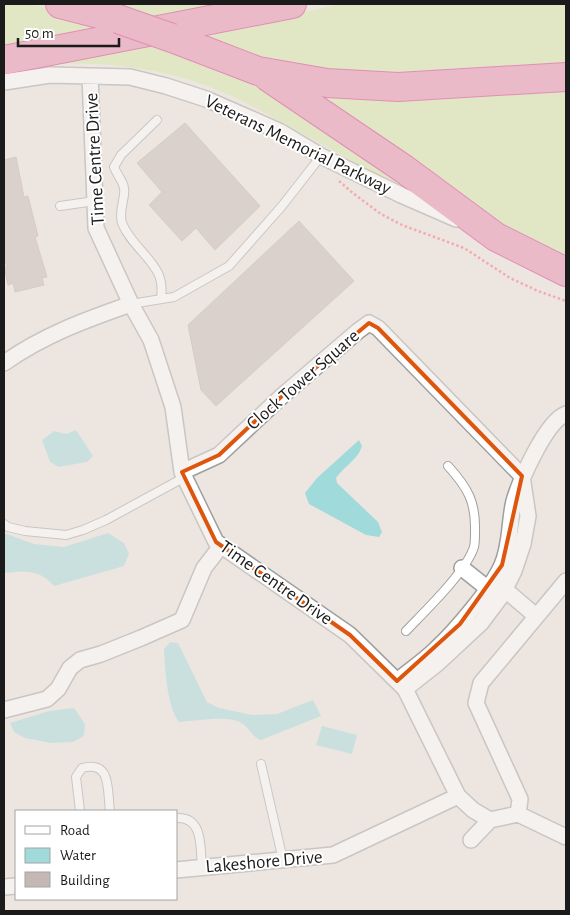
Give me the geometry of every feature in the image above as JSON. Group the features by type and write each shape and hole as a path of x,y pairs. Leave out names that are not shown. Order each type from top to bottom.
{"highway":[{"path":"60,4 118,19 258,71 327,83 398,86 566,77"},
{"path":"4,60 292,4"},
{"path":"258,71 404,168 496,237 566,272"}],"street":[{"name":"Veterans Memorial Parkway","path":"4,82 50,75 130,76 206,99 279,131 321,156 401,195 496,237"},
{"name":"Time Centre Drive","path":"90,76 96,228 131,304 151,340 173,407 184,475 216,542 350,635 401,685 458,796 473,810 490,820"},
{"path":"4,363 24,349 71,325 131,304"},
{"name":"Clock Tower Square","path":"184,475 219,455 282,396 358,331 369,324 378,328 522,476"},
{"path":"401,685 460,624 488,588 502,565 511,531 514,503 522,476 547,432 566,414"},
{"path":"401,685 438,663 481,623 502,595 514,571 523,544 528,516 522,476"},
{"path":"4,710 47,699 58,689 70,668 80,660 100,654 182,620 204,568 221,546"},
{"path":"462,568 488,588 502,595 509,593 536,616"},
{"path":"518,814 520,799 476,703 481,683 566,581"},
{"name":"Lakeshore Drive","path":"178,870 333,856 458,796"},
{"path":"471,840 490,820 518,814 566,837"}],"lane":[{"path":"157,120 121,155 114,167 124,187 121,203 121,220 129,237 158,273 162,286 161,300"},
{"path":"131,304 174,297 228,266 282,206 321,156"},
{"path":"60,206 95,201"},
{"path":"406,632 462,568 474,547 476,517 472,498 448,466"},
{"path":"4,524 8,527 26,531 66,535 106,520 184,475"},
{"path":"261,764 283,860"},
{"path":"80,810 76,777 82,768 92,765 102,769 106,776 110,810"},
{"path":"178,818 185,817 194,822 198,830 202,868"}],"path":[{"path":"332,175 381,214 464,248 510,278 566,301"}],"highlighted area":[{"path":"369,323 378,328 522,476 502,565 460,624 397,681 350,635 216,542 182,472 219,455 282,396"}],"green space":[{"path":"4,4 29,4 56,9 117,26 4,51"},
{"path":"93,4 243,4 150,21"},
{"path":"341,4 566,4 566,63 530,65 464,74 391,79 280,65 197,34"},
{"path":"154,39 261,86 415,190 413,193 255,108 227,94 198,83 167,74 134,68 101,64 51,64"},
{"path":"295,87 566,87 566,255 510,230 456,199"}],"water":[{"path":"76,430 93,456 87,462 59,467 50,462 42,440 54,431 66,434"},
{"path":"359,440 362,446 360,451 336,478 337,483 378,522 382,532 379,537 366,535 309,504 305,493 317,478"},
{"path":"4,533 34,544 64,547 108,533 124,543 129,554 124,566 54,586 49,580 31,572 4,573"},
{"path":"170,642 178,643 207,702 219,708 252,715 277,714 313,700 321,716 261,740 243,724 230,719 179,722 169,698 166,677 164,649"},
{"path":"74,708 85,724 84,736 73,742 51,743 25,738 14,732 10,723 49,711"},
{"path":"322,726 357,735 352,754 316,745"}],"building":[{"path":"185,123 260,206 215,250 196,228 182,241 149,205 162,192 137,163"},
{"path":"16,157 24,197 28,196 38,236 35,237 47,277 42,278 44,285 15,292 13,283 8,285 4,267 7,267 4,255 4,160"},
{"path":"299,221 354,281 216,406 201,390 188,325"}]}
